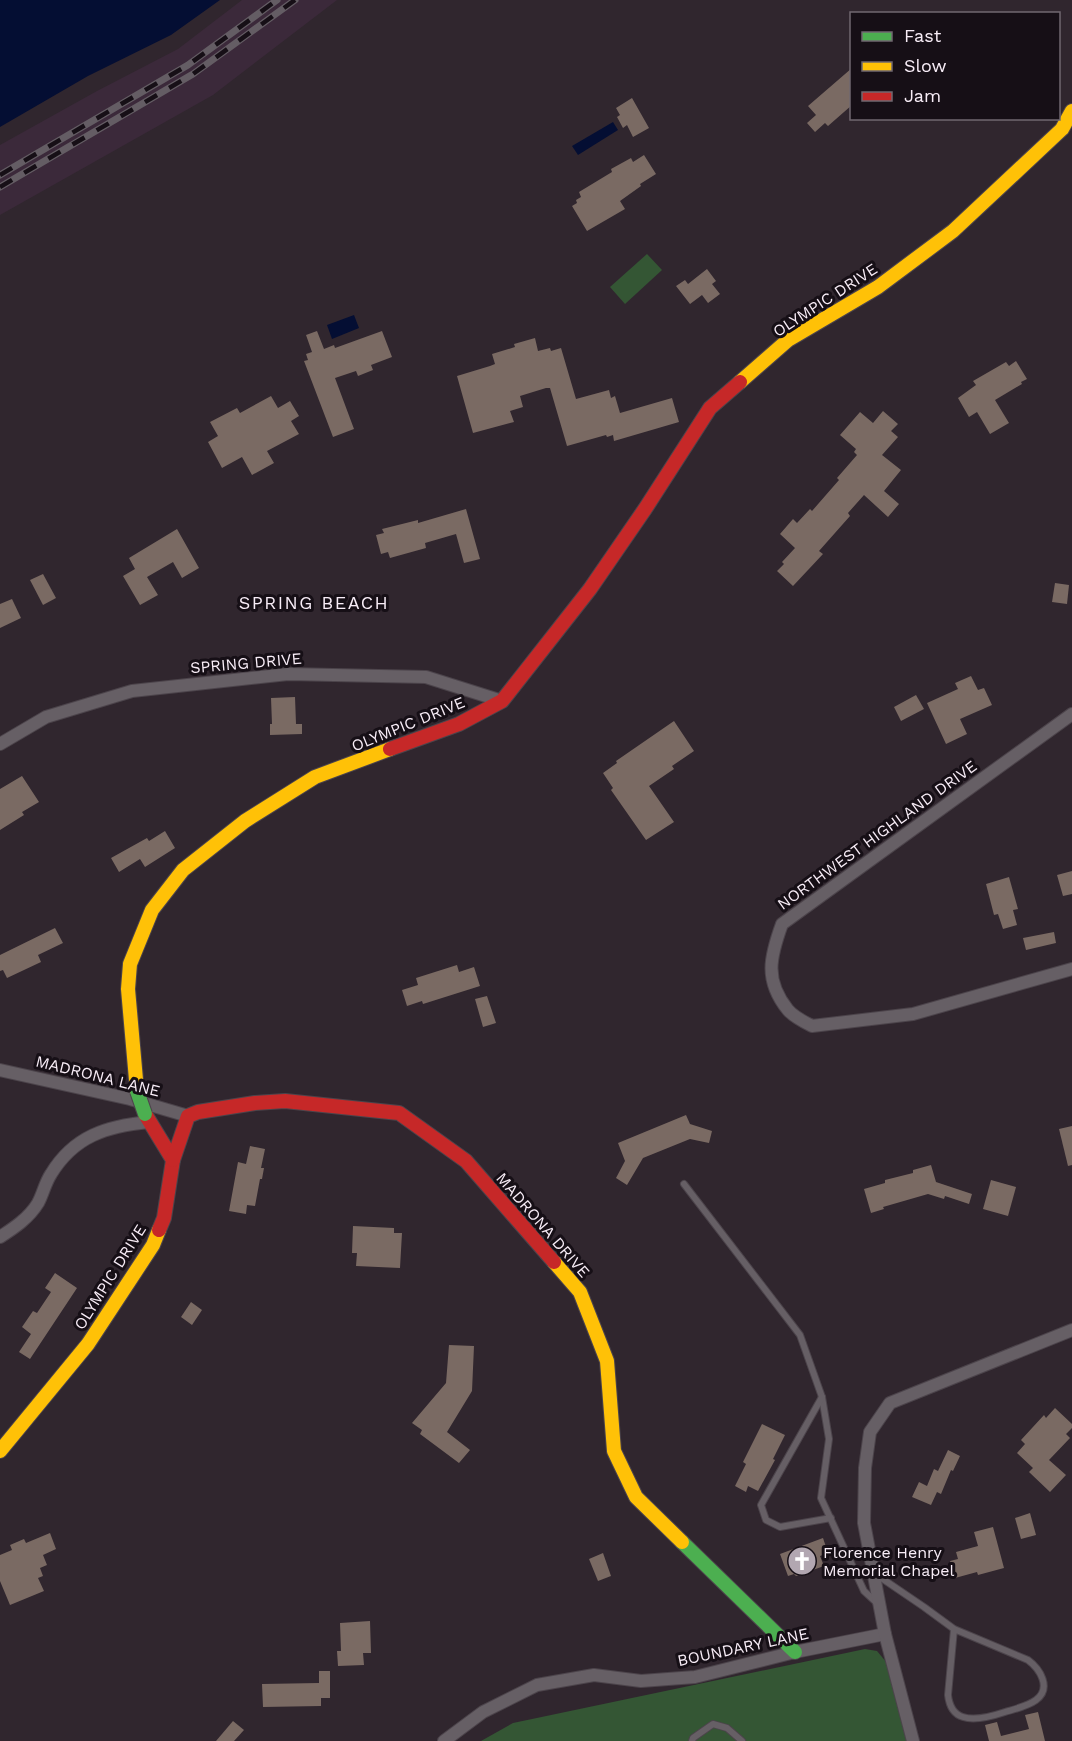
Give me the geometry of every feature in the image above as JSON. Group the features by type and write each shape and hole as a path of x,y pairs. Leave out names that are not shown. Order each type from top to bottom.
{"street":[{"name":"OLYMPIC DRIVE","path":"0,1451 88,1344 153,1245 164,1218 173,1160 147,1118 138,1092 128,989 130,964 152,910 183,870 245,821 315,777 459,724 502,701 590,589 710,408 788,340 878,287 953,231 1067,134 1072,111"},
{"name":"SPRING DRIVE","path":"0,744 46,717 132,691 288,674 426,677 502,701"},
{"name":"NORTHWEST HIGHLAND DRIVE","path":"1072,714 782,924 771,955 772,984 789,1011 812,1026 914,1014 1072,969"},
{"name":"MADRONA LANE","path":"0,1070 130,1099 188,1116"},
{"name":"MADRONA DRIVE","path":"188,1116 255,1103 285,1101 399,1113 466,1161 580,1292 607,1361 614,1451 636,1497 795,1652"},
{"path":"173,1160 188,1116"},
{"path":"0,1237 16,1227 37,1204 50,1174 76,1144 98,1132 147,1118"},
{"path":"913,1741 885,1634 864,1523 870,1432 890,1403 1072,1330"},
{"name":"BOUNDARY LANE","path":"444,1741 483,1712 537,1685 594,1675 641,1681 695,1677 795,1652 885,1634"}],"lane":[{"path":"684,1184 800,1335 822,1397 829,1438 821,1498 864,1591 879,1606"},
{"path":"822,1397 761,1504 766,1520 780,1527 831,1518"},
{"path":"873,1573 954,1629 1028,1660 1040,1672 1044,1685 1042,1694 1037,1700 1027,1705 997,1714 964,1718 956,1713 949,1702 948,1695 954,1629"},
{"path":"692,1741 713,1724 727,1728 742,1741"}],"shaded area":[{"path":"242,0 337,0 213,95 0,215 0,145 178,49"}],"green space":[{"path":"647,254 662,270 625,304 610,287"},
{"path":"865,1649 877,1651 887,1663 909,1741 481,1741 513,1723"}],"water":[{"path":"0,0 220,0 171,35 88,76 0,127"},
{"path":"613,122 618,130 578,155 572,146"},
{"path":"354,315 359,328 332,339 327,325"}],"building":[{"path":"850,70 850,107 828,126 825,123 815,132 807,123 816,115 808,106"},
{"path":"632,98 649,128 633,137 627,125 623,128 617,117 620,115 616,108"},
{"path":"644,155 656,174 620,201 625,209 587,231 572,206 581,197 579,192 612,172 611,169 631,158 633,162"},
{"path":"707,269 716,281 712,284 720,294 708,303 702,295 690,304 676,286 685,280 688,284"},
{"path":"317,331 324,349 334,345 335,348 382,331 392,357 371,365 373,370 358,376 356,371 335,378 354,429 333,437 304,361 308,360 306,354 312,352 306,335"},
{"path":"535,338 538,351 561,348 576,399 609,390 611,398 615,396 620,413 672,398 679,422 614,441 613,435 607,437 606,435 567,446 550,388 546,388 520,396 523,407 510,411 514,422 473,433 457,376 495,364 492,354"},
{"path":"1016,361 1027,379 995,400 1009,423 990,434 977,412 969,417 958,398 976,385 973,381 1006,362 1009,366"},
{"path":"271,396 278,408 290,401 299,416 291,421 299,434 267,451 274,463 252,475 242,457 222,468 208,442 218,436 210,422 237,408 240,413"},
{"path":"883,411 898,424 891,431 898,437 882,455 901,470 884,491 899,504 888,517 864,495 848,513 850,516 819,551 823,554 793,586 777,571 795,548 780,534 793,519 797,523 810,509 812,511 857,455 854,452 856,449 840,435 860,412 873,423"},
{"path":"466,509 480,559 464,563 456,534 425,543 426,548 390,558 388,552 381,554 376,535 384,533 382,529 418,520 418,523"},
{"path":"177,529 199,568 182,578 173,562 147,577 158,595 140,605 123,576 135,569 129,558"},
{"path":"43,574 56,598 43,605 30,580"},
{"path":"1055,583 1069,585 1067,604 1052,602"},
{"path":"12,599 21,618 0,628 0,604"},
{"path":"971,676 978,690 984,688 992,705 960,719 967,734 946,744 927,703 958,689 955,683"},
{"path":"916,695 924,709 901,721 894,707"},
{"path":"295,697 296,724 302,724 302,734 270,735 271,698"},
{"path":"674,721 694,751 672,766 674,769 649,786 674,822 646,840 611,790 613,788 603,773 617,763 616,761"},
{"path":"22,776 39,802 22,812 24,815 0,830 0,789"},
{"path":"165,831 175,848 145,867 140,859 119,872 111,858"},
{"path":"1072,871 1072,894 1063,896 1057,875"},
{"path":"1009,877 1018,909 1013,910 1017,925 1003,929 998,914 994,915 986,884"},
{"path":"55,928 63,943 38,955 41,962 7,978 3,970 0,971 0,955"},
{"path":"1054,932 1056,943 1026,950 1023,938"},
{"path":"457,965 459,972 474,967 480,986 423,1004 422,1001 407,1006 402,990 418,985 416,978"},
{"path":"487,996 496,1023 483,1027 475,999"},
{"path":"686,1115 690,1124 712,1131 709,1143 690,1139 643,1158 627,1185 616,1178 625,1161 618,1143"},
{"path":"1072,1126 1072,1165 1068,1166 1059,1129"},
{"path":"250,1146 265,1149 261,1168 264,1168 255,1206 247,1205 246,1214 229,1211 238,1162 246,1164"},
{"path":"931,1165 936,1182 972,1194 969,1204 945,1196 944,1199 928,1194 883,1207 884,1209 871,1213 864,1189"},
{"path":"991,1180 1016,1187 1008,1216 983,1209"},
{"path":"353,1226 394,1228 394,1233 402,1233 400,1268 356,1266 357,1253 352,1253"},
{"path":"55,1273 77,1288 30,1359 19,1352 31,1334 22,1327 33,1311 37,1313 51,1292 45,1288"},
{"path":"191,1302 202,1310 192,1325 181,1317"},
{"path":"449,1345 474,1346 472,1391 447,1432 470,1450 459,1463 420,1434 422,1430 412,1423 446,1383"},
{"path":"1055,1408 1072,1424 1072,1428 1066,1434 1070,1438 1049,1460 1066,1475 1050,1492 1029,1472 1033,1468 1017,1453 1025,1444 1021,1440 1044,1415 1046,1418"},
{"path":"762,1424 785,1435 773,1459 775,1460 758,1491 748,1486 746,1492 735,1486 746,1464 743,1462"},
{"path":"948,1450 960,1456 941,1494 937,1492 931,1505 912,1497 919,1482 927,1486 934,1469 938,1471"},
{"path":"1030,1513 1036,1535 1021,1539 1015,1518"},
{"path":"993,1527 1004,1568 955,1578 950,1561 958,1559 956,1552 978,1546 974,1532"},
{"path":"50,1533 56,1549 43,1555 47,1565 40,1568 43,1576 38,1578 44,1591 10,1605 0,1581 0,1555 12,1550 10,1545 24,1539 26,1543"},
{"name":"Florence Henry Memorial Chapel","path":"823,1538 828,1553 820,1556 824,1566 796,1576 794,1574 788,1576 780,1554"},
{"path":"603,1553 611,1576 598,1581 589,1559"},
{"path":"370,1621 371,1653 363,1653 364,1665 338,1666 337,1651 341,1651 340,1623"},
{"path":"319,1671 330,1671 330,1698 321,1698 321,1706 263,1707 262,1684 319,1683"},
{"path":"1038,1712 1045,1741 989,1741 985,1725 997,1722 1001,1736 1029,1729 1025,1715"},
{"path":"233,1721 244,1730 234,1741 216,1741"}],"railway":[{"path":"0,175 188,65 277,0"},
{"path":"0,187 193,74 295,0"}],"traffic: fast":[{"path":"137,1091 145,1114"},
{"path":"682,1542 795,1652"}],"traffic: slow":[{"path":"740,382 788,340 878,287 953,231 1062,129 1072,111"},
{"path":"137,1091 128,989 130,964 152,910 183,870 245,821 315,777 390,749"},
{"path":"0,1451 88,1344 153,1245 159,1230"},
{"path":"554,1262 580,1292 607,1361 614,1451 636,1497 682,1542"}],"traffic: jam":[{"path":"390,749 459,724 502,701 590,589 710,408 740,382"},
{"path":"173,1160 188,1116 198,1112 285,1101 399,1113 466,1161 554,1262"},
{"path":"145,1114 173,1160 164,1218 159,1230"}],"place":[{"name":"Florence Henry Memorial Chapel","path":"802,1561"}],"district":[{"name":"SPRING BEACH","path":"314,602"}]}
